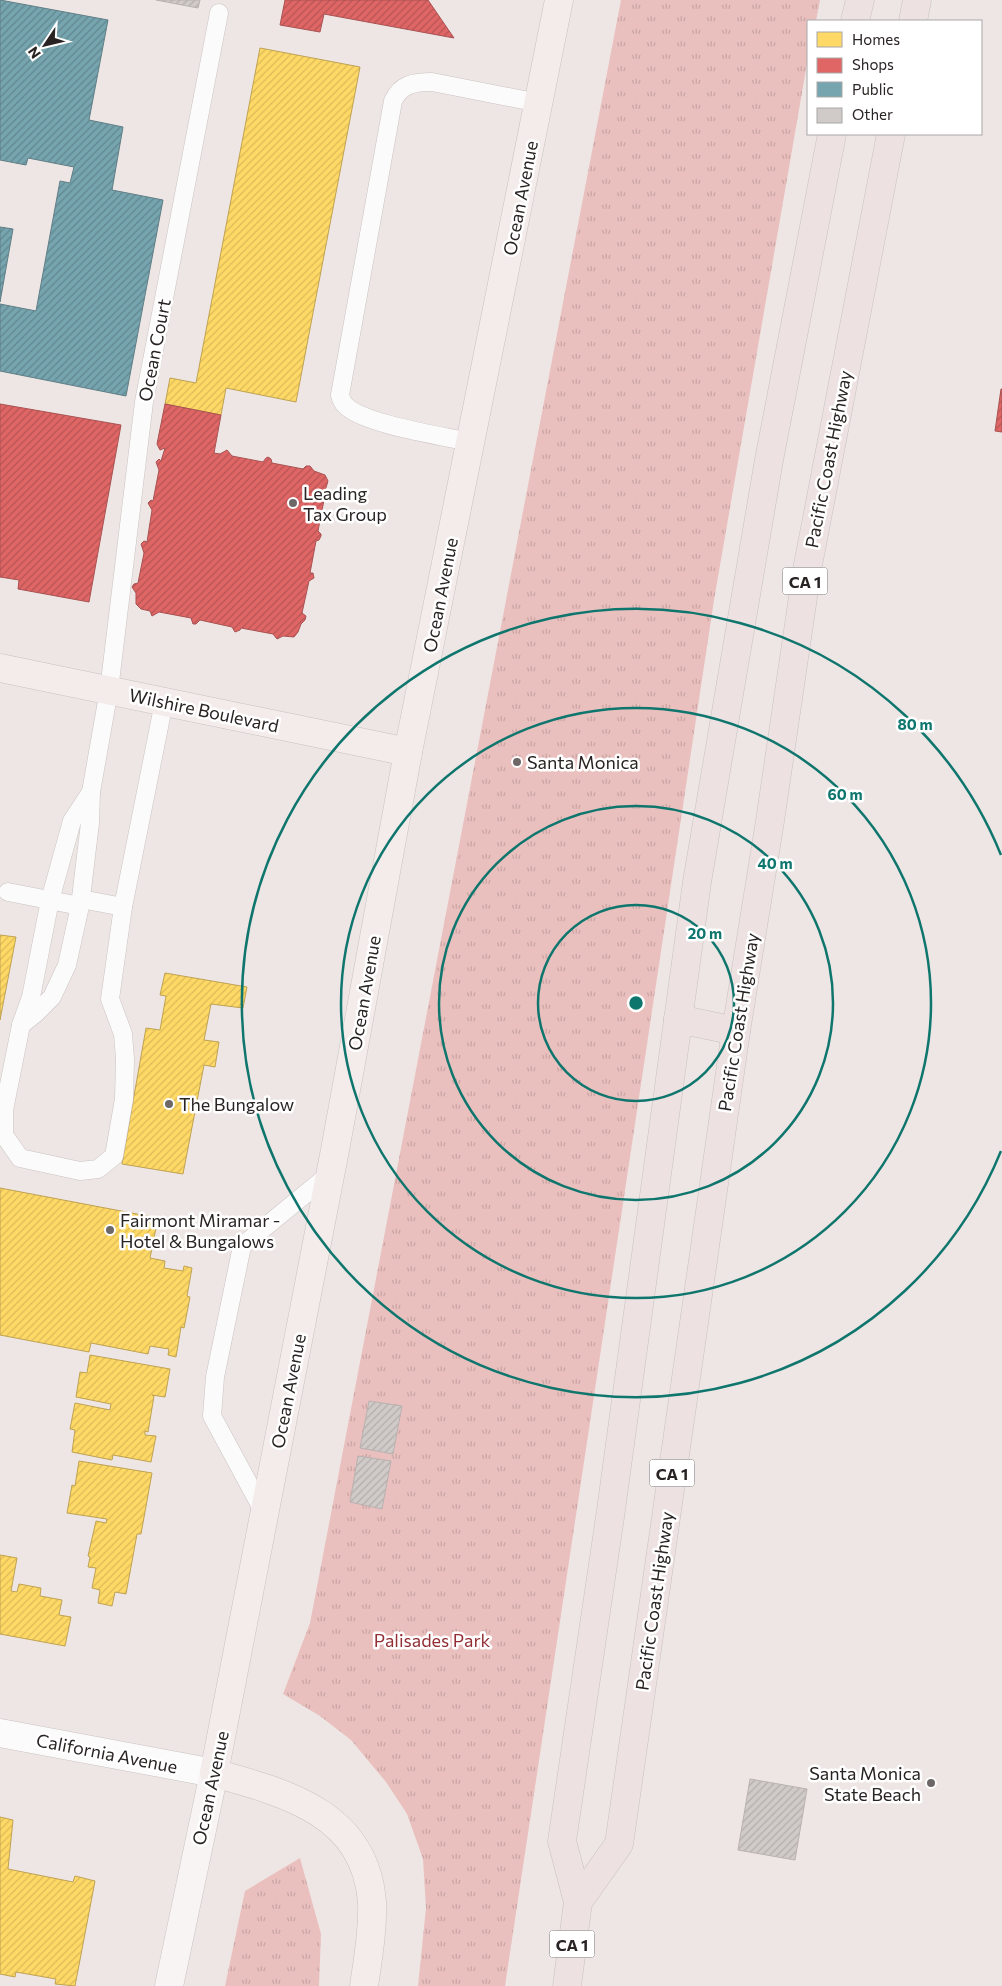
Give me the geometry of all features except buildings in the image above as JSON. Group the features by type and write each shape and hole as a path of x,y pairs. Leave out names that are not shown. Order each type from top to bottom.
{"highway":[{"path":"855,20 860,0"},
{"path":"913,20 917,0"},
{"name":"Pacific Coast Highway","path":"567,1986 578,1902 562,1841 609,1527 697,882 767,470 832,135"},
{"name":"Pacific Coast Highway","path":"578,1902 619,1844 736,1031 770,821 807,570 892,135"},
{"path":"678,1019 736,1031"}],"main road":[{"name":"Ocean Avenue","path":"169,1986 214,1773 331,1173 408,752 559,0"},
{"name":"Wilshire Boulevard","path":"0,668 408,752"},
{"path":"214,1773 273,1791 311,1808 341,1830 354,1844 369,1882 372,1902 372,1925 364,1986"}],"street":[{"name":"California Avenue","path":"0,1733 214,1773"}],"lane":[{"name":"Ocean Court","path":"20,1026 36,1014 52,997 67,965 80,903 91,792 109,690 144,402 219,13"},
{"path":"470,442 367,418 350,410 344,404 340,395 393,101 405,86 417,82 432,82 539,103"},
{"path":"91,792 72,820 50,900 30,997 20,1026 4,1110 4,1134 20,1158 80,1171 98,1169 114,1156 124,1099 125,1059 123,1034 110,999 123,907 164,702"},
{"path":"8,892 50,900 123,907"},
{"path":"264,1514 212,1416 214,1377 242,1246 331,1173"}],"green space":[{"name":"Palisades Park","path":"621,0 820,0 816,20 807,20 807,64 714,600 505,1986 418,1986 426,1908 423,1859 407,1814 386,1782 351,1740 320,1716 283,1694 310,1623"},
{"path":"300,1858 321,1934 319,1986 225,1986 245,1891"}],"place":[{"name":"Leading Tax Group","path":"293,503"},
{"name":"Santa Monica","path":"517,762"},
{"name":"The Bungalow","path":"169,1104"},
{"name":"Fairmont Miramar - Hotel & Bungalows","path":"110,1230"},
{"name":"Santa Monica State Beach","path":"931,1783"}]}
